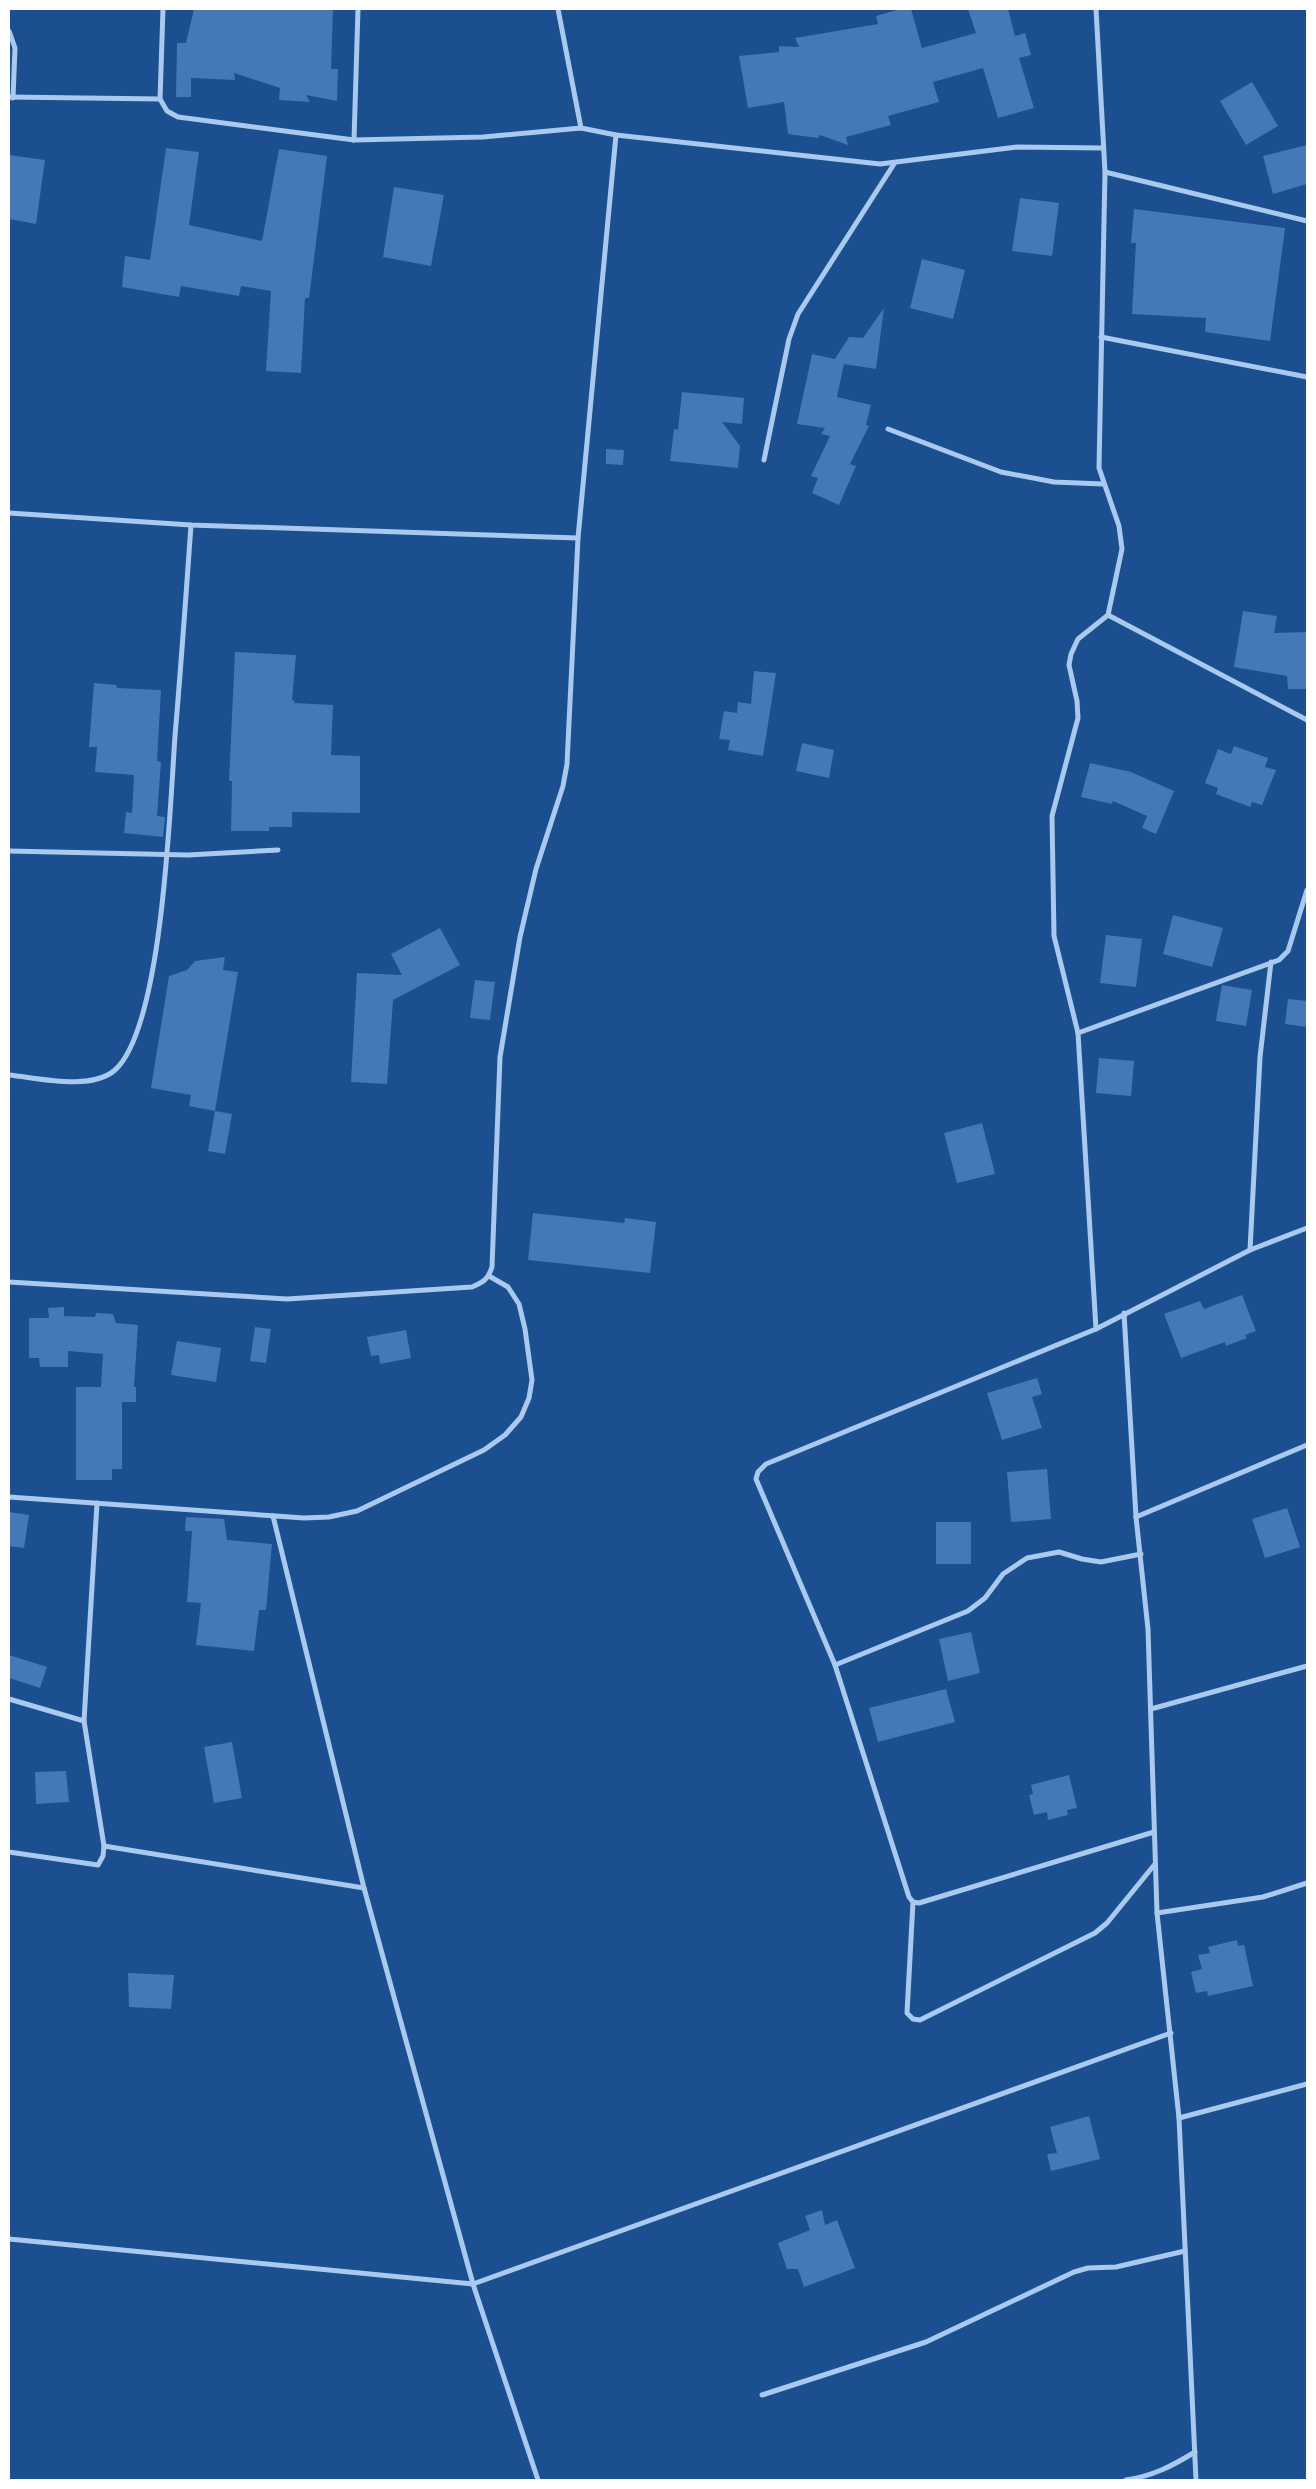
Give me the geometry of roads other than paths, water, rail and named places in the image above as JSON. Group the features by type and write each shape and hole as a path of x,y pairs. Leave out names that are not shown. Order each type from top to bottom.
{"street":[{"path":"163,9 160,99 167,111 178,117 354,140 483,137 581,128 616,135 880,164 894,164 1017,146 1103,148"},
{"path":"354,140 358,9"},
{"path":"558,9 581,128"},
{"path":"1096,9 1105,172 1099,468 1119,526 1122,549 1108,615 1078,639 1071,654 1069,665 1077,701 1078,718 1052,816 1054,936 1078,1033 1096,1329"},
{"path":"9,31 15,48 11,97 160,99"},
{"path":"9,1282 287,1299 472,1287 483,1282 489,1276 492,1267 502,1048 520,936 536,869 563,786 567,764 578,538 616,135"},
{"path":"764,460 789,339 798,314 894,164"},
{"path":"1105,172 1307,221"},
{"path":"1101,337 1307,377"},
{"path":"888,429 1001,472 1054,482 1103,484"},
{"path":"9,513 191,525 578,538"},
{"path":"9,1075 78,1082 97,1080 114,1071 128,1055 150,986 157,948 167,855 191,525"},
{"path":"1108,615 1307,720"},
{"path":"9,851 167,855 278,850"},
{"path":"1078,1033 1279,960 1288,951 1307,890"},
{"path":"1250,1250 1260,1057 1271,962"},
{"path":"1155,1864 1107,1923 1096,1933 920,2020 913,2019 907,2013 913,1902 909,1897 835,1665 756,1479 758,1472 766,1464 1096,1329 1250,1250 1307,1228"},
{"path":"9,1497 273,1516 329,1517 357,1511 484,1450 505,1435 521,1417 529,1398 532,1380 525,1329 519,1304 508,1287 489,1276"},
{"path":"1124,1314 1136,1517 1148,1629 1157,1913 1179,2118 1196,2480"},
{"path":"1136,1517 1307,1445"},
{"path":"9,1852 98,1865 104,1856 84,1721 98,1503"},
{"path":"273,1516 364,1888 473,2284 538,2480"},
{"path":"835,1665 968,1611 985,1598 1003,1574 1027,1558 1059,1552 1101,1562 1141,1554"},
{"path":"1151,1709 1307,1666"},
{"path":"9,1699 84,1721"},
{"path":"913,1902 919,1903 1154,1832"},
{"path":"104,1846 364,1888"},
{"path":"1157,1913 1263,1897 1307,1883"},
{"path":"9,2239 473,2284 1171,2033"},
{"path":"1179,2118 1307,2084"},
{"path":"762,2395 926,2342 1074,2272 1088,2268 1116,2267 1185,2251"},
{"path":"1126,2480 1147,2477 1161,2472 1195,2452"}]}
